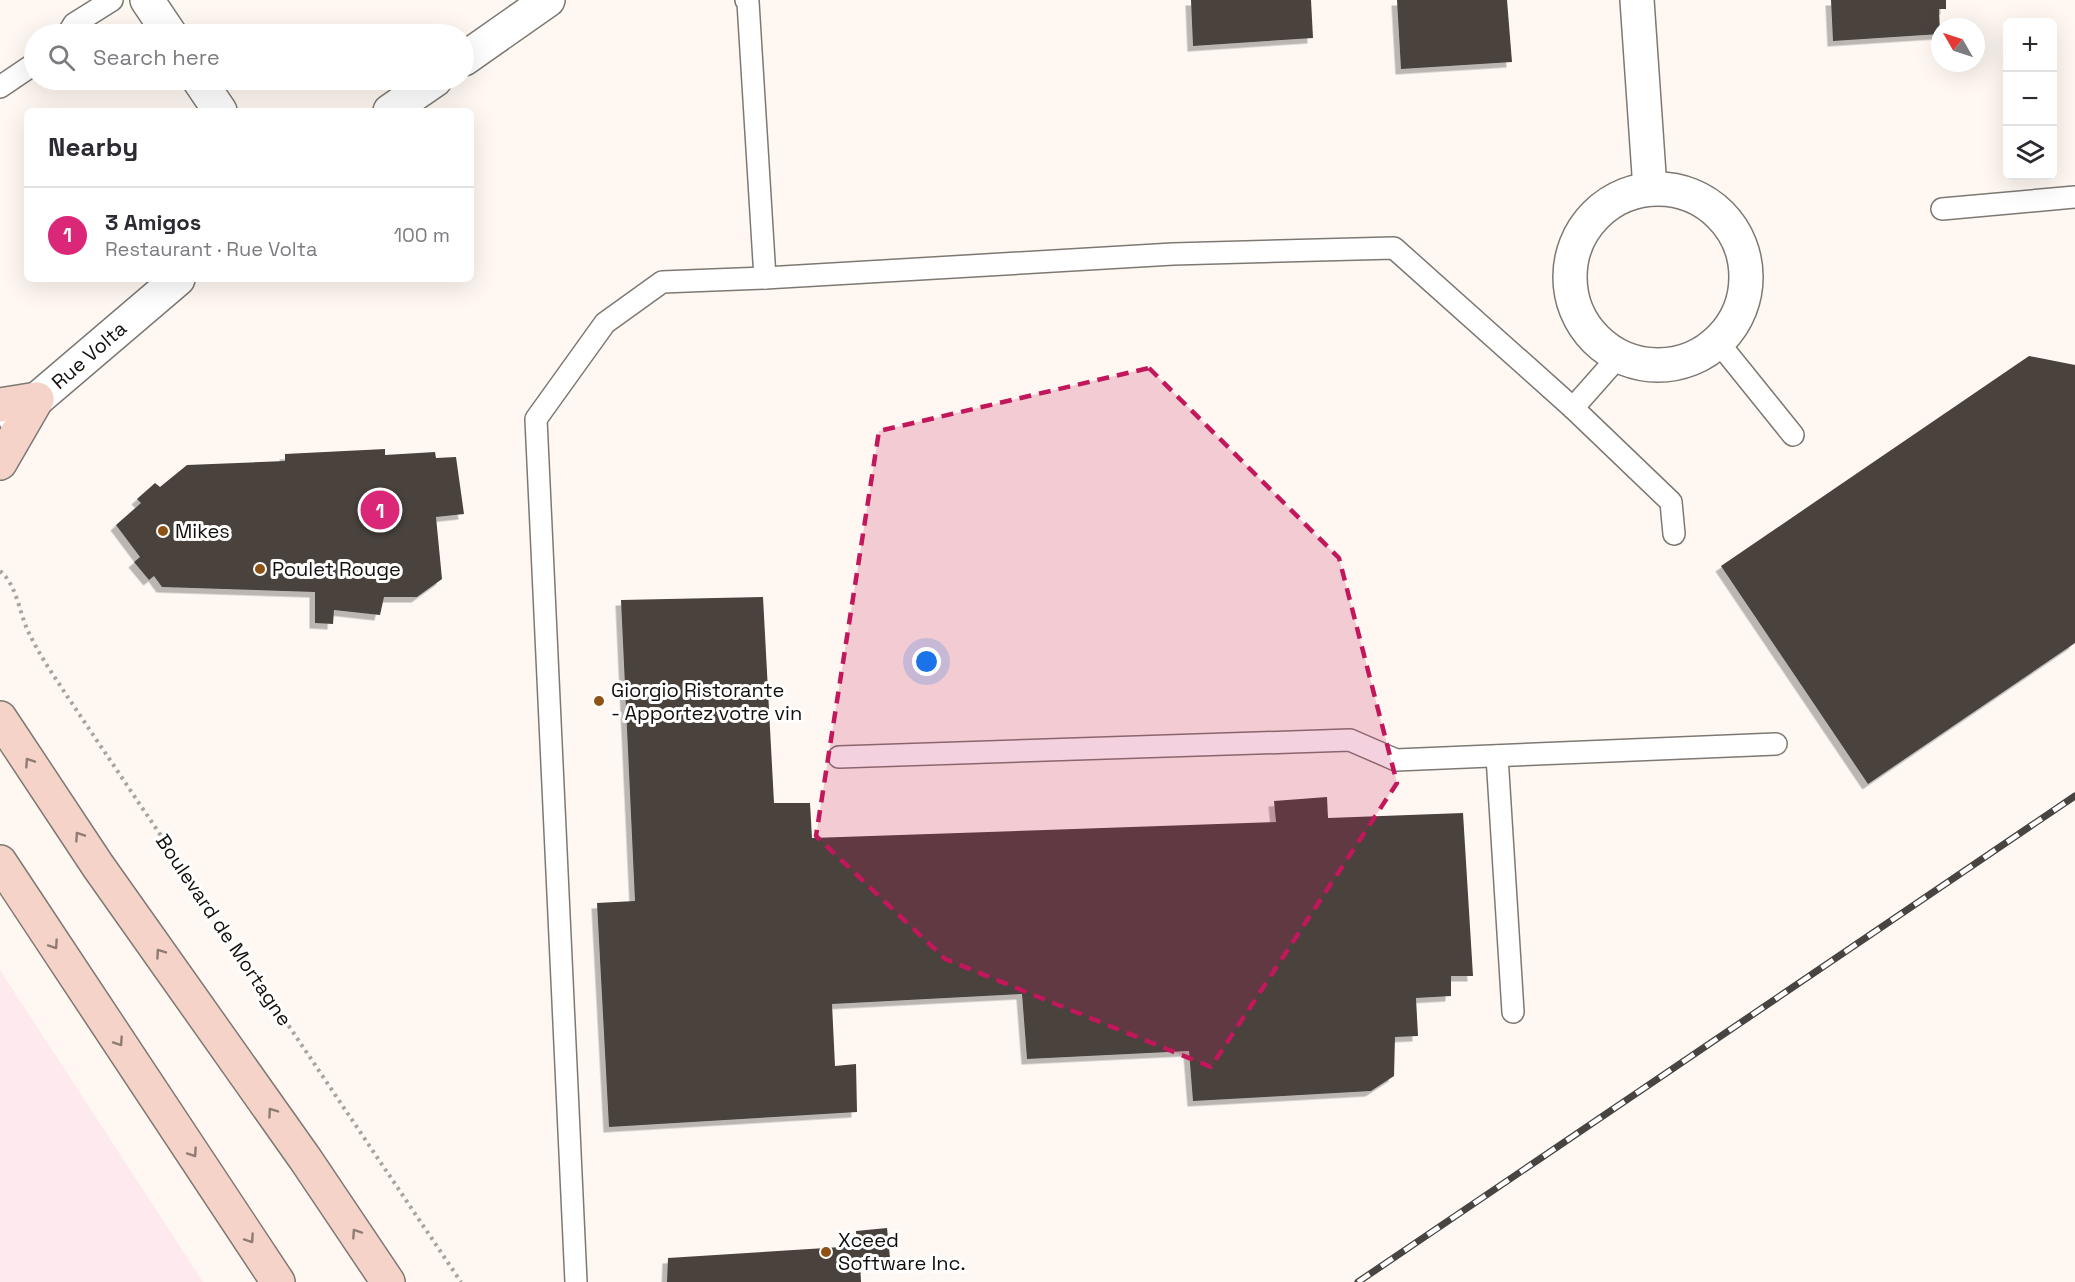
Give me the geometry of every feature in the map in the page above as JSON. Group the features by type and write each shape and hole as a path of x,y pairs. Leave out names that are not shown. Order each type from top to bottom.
{"main road":[{"path":"0,405 37,399"},
{"path":"0,463 37,399"},
{"path":"0,718 99,867 306,1160 388,1282"},
{"path":"0,862 278,1282"}],"street":[{"path":"147,0 163,24"},
{"path":"474,52 548,0"},
{"path":"1637,0 1650,189"},
{"path":"206,90 218,108"},
{"path":"394,108 420,90"},
{"path":"1650,189 1679,191 1705,202 1727,221 1742,246 1747,274 1743,302 1731,329 1718,342 1710,349 1685,362 1656,366 1628,361 1602,346 1582,324 1571,296 1570,266 1579,237 1596,213 1621,196 1650,189"},
{"name":"Rue Volta","path":"0,430 174,282"}],"lane":[{"path":"75,24 112,0"},
{"path":"746,0 748,2 765,278"},
{"path":"0,87 24,71"},
{"path":"1942,209 2075,197"},
{"path":"576,1282 536,419 605,322 662,282 1173,254 1394,248 1573,408 1671,502 1674,534"},
{"path":"1718,342 1793,435"},
{"path":"1573,408 1619,356"},
{"path":"839,757 1350,740 1396,760 1776,744"},
{"path":"1497,756 1513,1012"}],"path":[{"name":"Boulevard de Mortagne","path":"0,571 13,588 21,617 30,636 67,696 461,1282"}],"highlighted area":[{"path":"1149,368 1339,558 1397,783 1211,1067 945,959 816,836 879,431"}],"shaded area":[{"path":"0,970 203,1282 0,1282"}],"building":[{"path":"1191,0 1311,0 1313,38 1193,46"},
{"path":"1397,0 1507,0 1512,62 1401,69"},
{"path":"1831,0 1946,0 1946,9 1939,9 1939,18 1931,18 1931,35 1833,41"},
{"path":"2029,356 2075,365 2075,643 1868,784 1721,566"},
{"path":"385,449 385,455 435,452 436,458 456,457 464,514 436,517 442,579 417,597 384,597 380,615 334,610 333,624 315,623 315,592 162,587 154,576 149,580 134,562 140,557 116,525 141,503 137,499 155,483 160,487 187,465 285,461 285,454"},
{"path":"763,597 774,803 810,803 812,838 1276,822 1274,801 1327,797 1328,818 1463,813 1473,976 1451,976 1451,996 1416,998 1418,1036 1395,1037 1394,1076 1371,1091 1193,1101 1189,1051 1027,1059 1022,994 832,1004 835,1066 856,1064 857,1112 609,1127 597,903 635,901 621,600"},
{"name":"Xceed Software Inc.","path":"887,1228 890,1258 860,1263 861,1282 667,1282 668,1258 857,1246 856,1231"}],"railway":[{"path":"1358,1282 2075,796"}],"place":[{"name":"3 Amigos","path":"380,510"},
{"name":"Mikes","path":"163,531"},
{"name":"Poulet Rouge","path":"260,569"},
{"name":"Giorgio Ristorante - Apportez votre vin","path":"599,701"},
{"name":"Xceed Software Inc.","path":"826,1252"}]}
